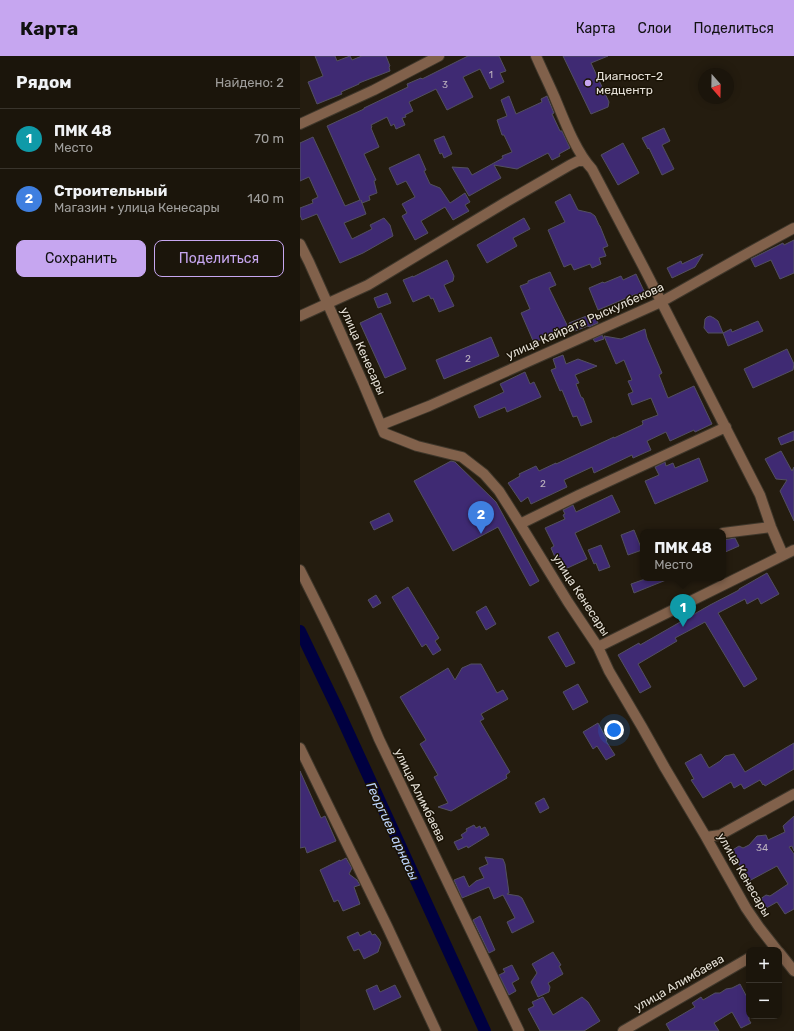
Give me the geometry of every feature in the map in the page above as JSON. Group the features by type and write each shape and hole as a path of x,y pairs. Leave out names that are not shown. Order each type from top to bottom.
{"street":[{"path":"300,124 374,90 439,56"},
{"path":"536,56 566,125 584,161 592,169 760,494 783,556"},
{"name":"улица Кенесары","path":"300,316 368,285 570,165 578,161 584,161"},
{"name":"улица Кайрата Рыскулбекова","path":"381,425 428,406 662,302 794,228"},
{"name":"улица Кенесары","path":"300,244 364,382 384,433 417,446 462,457 484,474 499,491 568,602 598,647 608,671 642,727 746,908 774,947"},
{"path":"520,524 726,427"},
{"path":"726,533 771,527"},
{"path":"598,647 794,550"},
{"name":"улица Алимбаева","path":"300,570 344,658 379,739 519,1031"},
{"path":"300,748 387,926 436,1031"},
{"path":"706,837 720,835 794,794"},
{"name":"улица Кенесары","path":"782,956 794,971"},
{"name":"улица Алимбаева","path":"622,1031 746,960"}],"building":[{"path":"315,56 335,56 337,61 350,56 352,60 362,56 386,56 390,66 390,71 359,83 341,92 342,94 317,104 308,82 323,76"},
{"path":"468,56 499,56 506,71 500,73 504,82 490,89 480,69 463,77 473,97 447,110 436,89 409,102 413,111 405,115 406,117 402,118 405,125 396,129 394,124 391,126 387,117 371,125 379,147 364,154 376,180 374,181 377,193 369,196 370,200 362,203 366,214 344,223 352,239 372,229 370,225 384,218 390,225 393,236 363,253 340,263 317,214 302,220 300,215 300,208 313,203 312,200 318,197 309,177 300,181 300,143 313,137 345,206 360,200 327,126 408,87 407,84 421,78 422,79"},
{"name":"Диагност-2 медцентр","path":"563,56 608,56 591,63 609,102 608,107 591,114"},
{"path":"509,96 516,114 542,102 541,99 547,96 554,113 552,114 570,148 552,160 548,153 517,169 494,165 501,178 469,196 452,167 468,168 472,175 503,158 502,156 512,152 504,135 502,135 497,120 507,116 501,100"},
{"path":"664,128 670,141 662,145 674,169 662,175 649,148 648,149 642,138"},
{"path":"444,136 452,154 444,158 442,153 440,154 434,140"},
{"path":"623,143 639,173 618,185 601,155"},
{"path":"419,154 430,184 440,188 450,203 465,193 470,202 465,205 469,211 453,220 445,207 421,221 428,233 415,240 402,216 407,213 402,204 415,197 406,181 397,185 389,168"},
{"path":"570,194 578,210 591,213 595,216 608,246 603,248 606,256 599,258 601,264 592,268 590,264 574,270 571,264 564,267 548,230 565,222 555,202"},
{"path":"524,218 530,229 513,238 517,246 487,263 477,245"},
{"path":"794,240 794,273 780,279 771,260 755,267 751,259 783,243 784,245"},
{"path":"703,254 695,267 672,278 667,268 681,261 682,264"},
{"path":"447,260 454,276 453,281 444,285 454,306 439,312 433,298 431,299 429,295 413,302 403,280 413,277"},
{"path":"550,272 556,285 549,288 568,327 534,343 521,313 530,309 520,286"},
{"path":"636,274 644,291 649,291 651,296 639,301 636,294 598,310 589,288 621,276 623,280"},
{"path":"387,293 391,303 378,308 374,298"},
{"path":"381,313 406,369 385,378 360,323"},
{"path":"594,313 598,323 572,332 569,323"},
{"path":"710,316 718,321 723,333 708,333 704,328 705,319"},
{"path":"758,321 763,331 728,346 723,333 731,329 732,332"},
{"path":"645,329 647,338 662,373 659,375 668,398 694,386 712,424 670,441 666,432 647,441 651,450 633,458 632,455 594,473 592,467 564,480 567,487 531,504 528,497 521,502 508,483 520,476 519,474 536,466 539,471 556,464 642,425 642,421 658,415 651,398 632,405 628,394 633,392 628,381 632,380 624,360 616,364 604,336 621,339"},
{"path":"602,335 604,339 595,342 593,339"},
{"path":"491,337 499,356 444,379 436,360"},
{"path":"787,349 794,364 793,370 753,388 744,369"},
{"path":"563,355 566,364 578,359 597,366 575,375 579,383 576,384 592,422 581,426 577,416 573,417 562,390 560,391 551,370 556,368 553,359"},
{"path":"525,372 530,384 534,382 541,397 507,412 505,407 479,418 474,406 504,392 500,384"},
{"path":"794,431 794,440 781,445 778,438"},
{"path":"781,451 792,471 794,467 794,521 780,491 787,480 776,479 765,459"},
{"path":"699,458 708,481 655,504 645,481 659,475 655,467 665,462 666,466 673,463 675,468"},
{"path":"451,461 455,462 496,502 539,581 530,586 498,527 453,551 414,481"},
{"path":"612,495 620,512 575,533 587,559 561,571 551,548 554,546 545,528 565,519 563,510 573,505 576,512"},
{"path":"389,513 393,521 374,530 370,522"},
{"path":"634,530 640,545 640,551 628,555 621,535"},
{"path":"735,538 739,546 726,552 726,540"},
{"path":"601,545 610,567 599,571 588,550"},
{"path":"767,573 779,594 761,604 758,598 747,604 745,599 718,613 757,679 744,687 705,622 675,638 677,641 638,664 651,687 640,693 618,655 639,643 640,645"},
{"path":"640,581 664,581 634,593 631,584"},
{"path":"408,587 439,638 435,641 441,650 433,655 426,644 422,647 392,597"},
{"path":"376,595 381,603 373,608 368,600"},
{"path":"486,606 496,624 486,630 476,612"},
{"path":"558,632 575,663 566,667 548,637"},
{"path":"471,664 481,664 497,693 503,690 508,699 481,714 484,719 480,721 510,772 506,775 507,778 451,811 438,807 448,803 434,777 438,775 420,744 426,740 400,697 448,668 455,680 462,668"},
{"path":"578,684 588,702 573,710 563,692"},
{"path":"598,723 607,740 606,741 615,755 606,760 597,746 593,749 583,732"},
{"path":"794,743 794,769 765,786 760,780 744,789 741,784 734,788 731,782 703,798 691,780 694,779 685,763 701,754 709,768 725,756 734,754 745,772"},
{"path":"300,771 321,818 325,816 336,841 307,853 305,847 300,848"},
{"path":"544,798 549,808 540,813 535,803"},
{"path":"794,816 794,851 792,846 789,847 794,854 794,909 785,914 777,902 761,911 756,902 766,895 770,896 788,884 777,866 749,881 742,867 741,868 731,851 739,846 743,848 749,845 757,836 766,835 768,840 785,832 783,826"},
{"path":"474,825 476,828 480,826 481,829 485,827 489,835 468,848 467,846 458,850 454,842 463,838 461,835 467,831 466,829"},
{"path":"485,857 503,859 509,893 507,894 522,898 534,922 512,933 507,922 515,918 503,895 494,899 489,887 462,898 454,880 464,876 469,887 476,881 484,878 479,868 488,864"},
{"path":"346,858 352,868 349,874 357,880 360,885 354,887 360,904 343,911 338,900 334,902 320,870"},
{"path":"480,916 495,950 489,953 473,920"},
{"path":"370,931 372,935 375,934 381,943 378,952 364,959 359,949 354,951 347,937 358,932 360,936"},
{"path":"553,952 561,965 559,966 563,974 548,983 550,987 549,992 538,997 531,982 537,973 532,964"},
{"path":"512,965 519,979 512,983 516,991 509,995 499,975 505,972 503,969"},
{"path":"740,984 746,995 746,1019 749,1019 751,1023 741,1028 732,1012 714,1023 719,1031 670,1031 666,1024 695,1007 692,1003 701,997 703,1000 715,993 720,993 726,989"},
{"path":"377,985 380,992 395,985 401,997 374,1010 366,990"},
{"path":"543,997 553,1015 582,997 588,1002 600,1021 584,1031 540,1031 528,1009 534,1006 532,1002"}],"waterway":[{"name":"Георгиев арнасы","path":"300,631 339,712 485,1031"}],"place":[{"name":"Диагност-2 медцентр","path":"588,83"},
{"name":"Строительный","path":"481,534"},
{"name":"ПМК 48","path":"683,627"}]}
